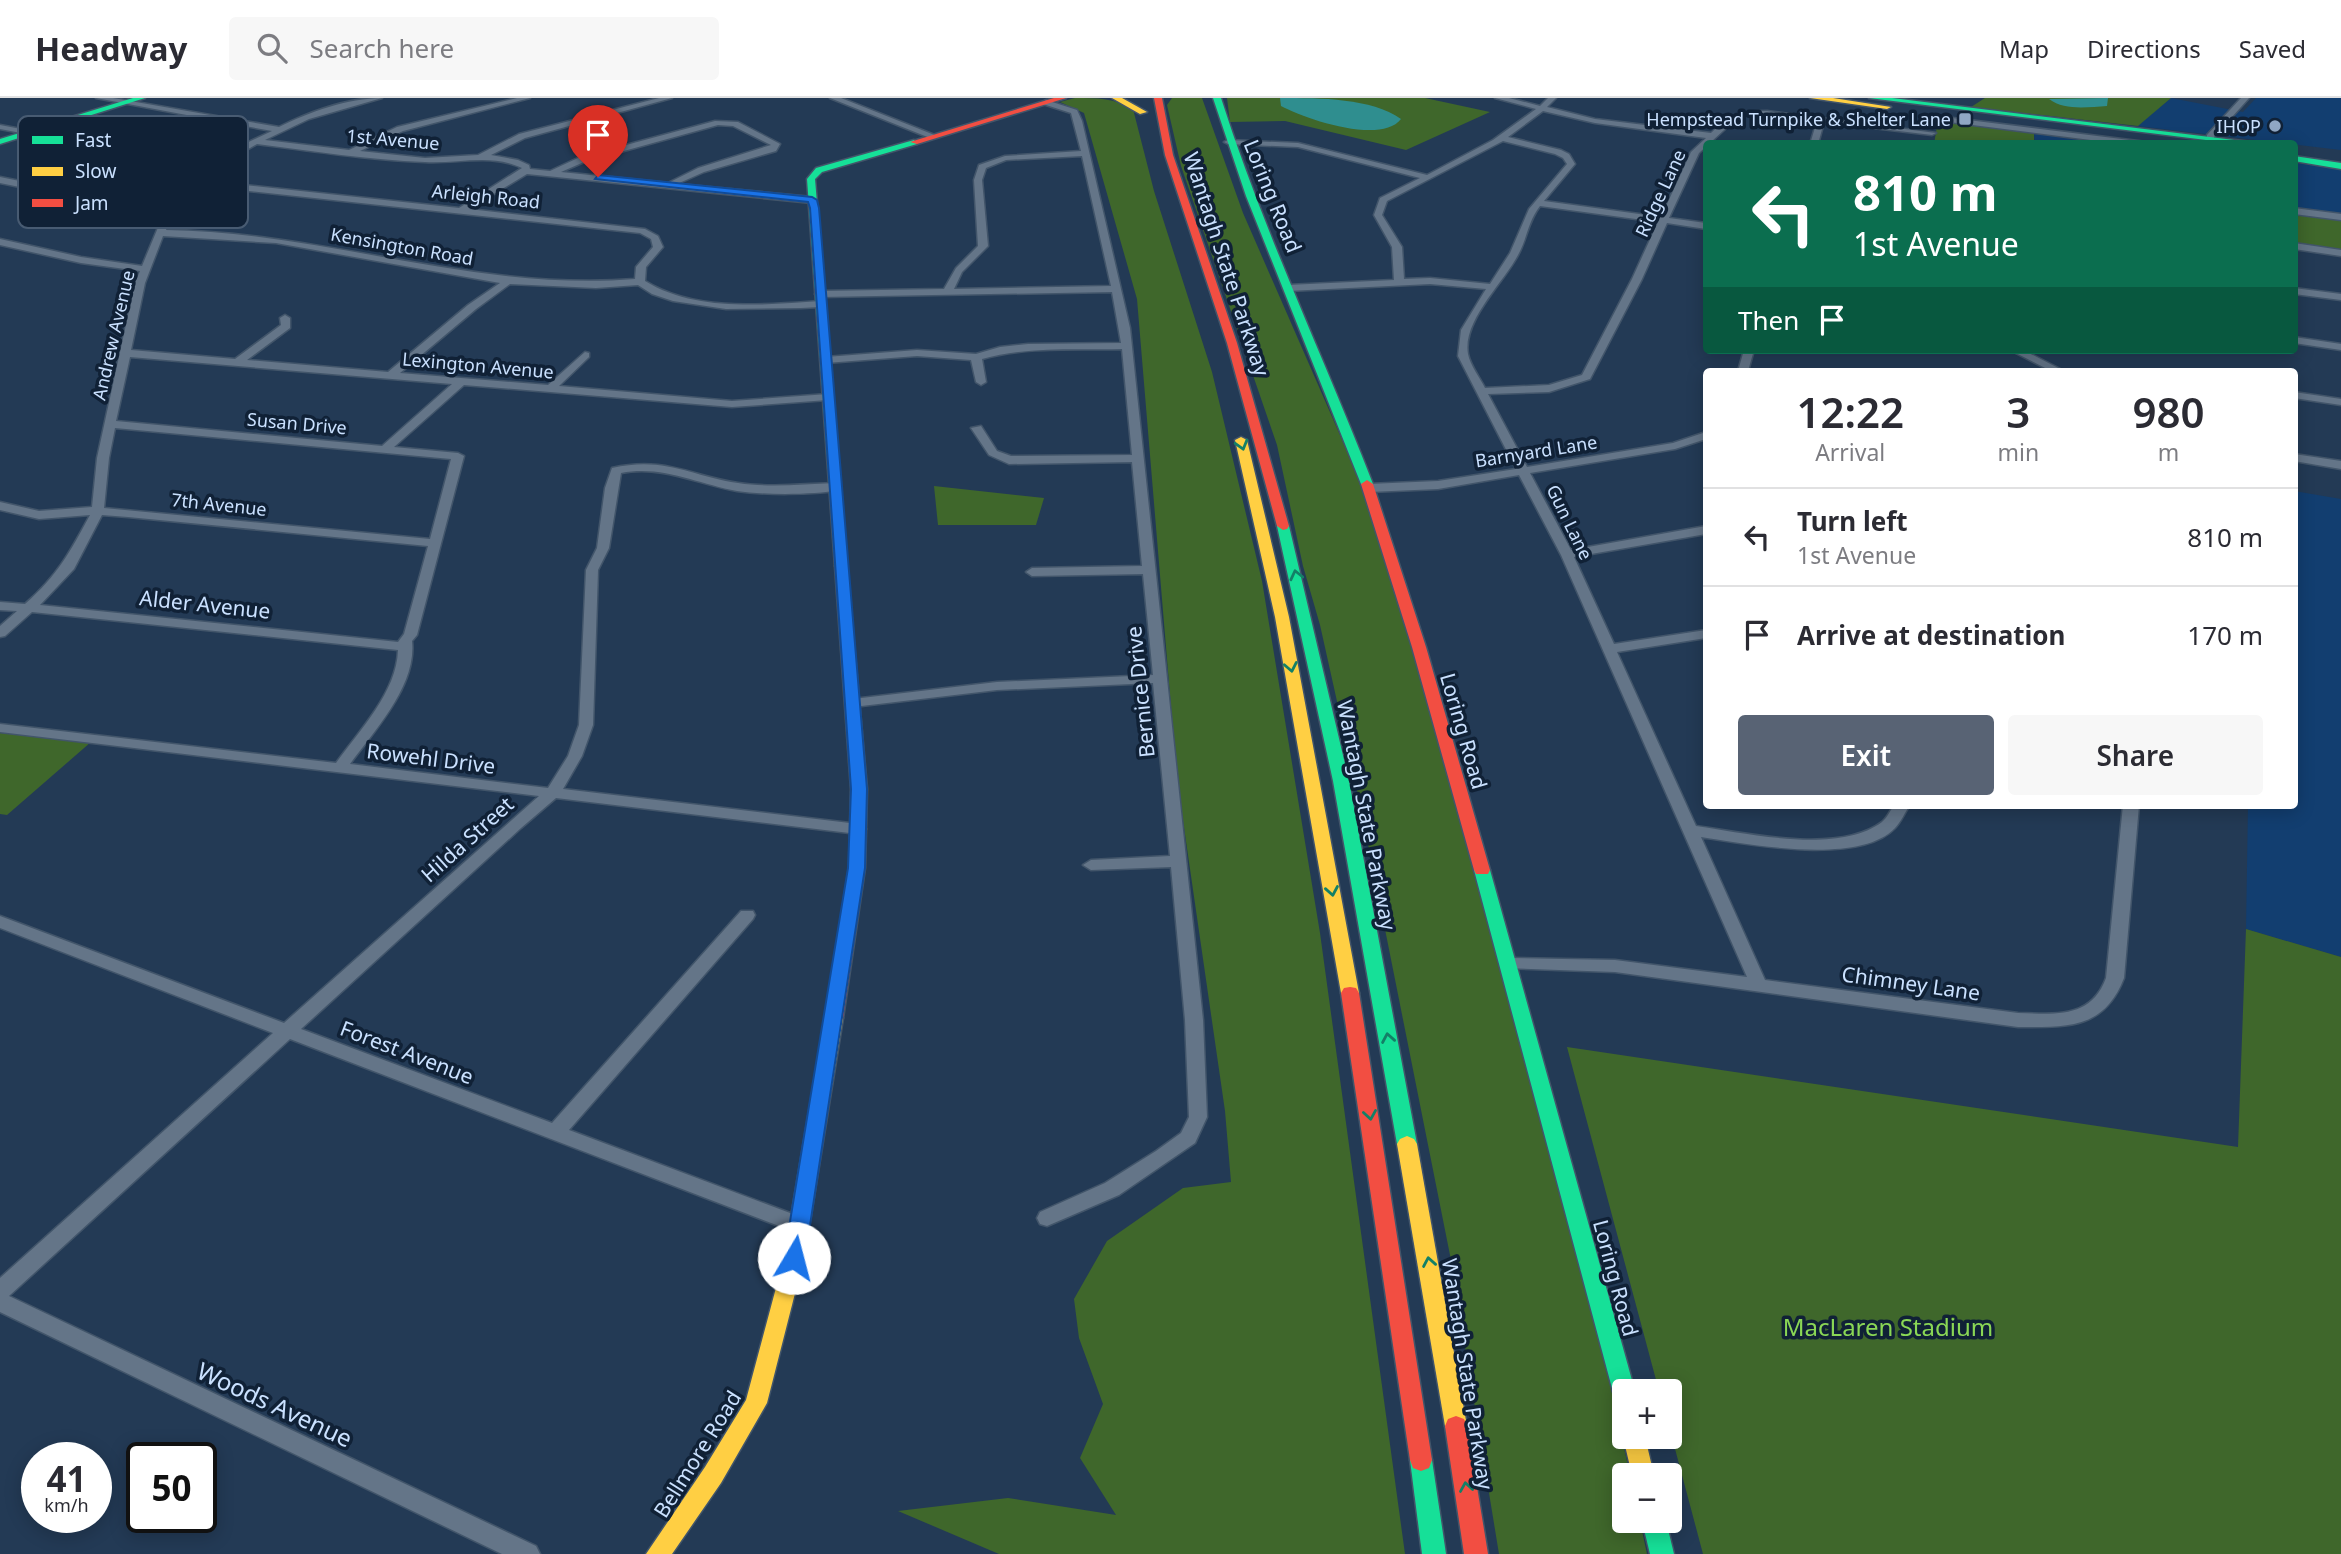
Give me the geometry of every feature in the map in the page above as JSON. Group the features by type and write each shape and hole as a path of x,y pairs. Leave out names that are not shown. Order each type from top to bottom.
{"main road":[{"path":"1116,98 1142,105 1146,132"},
{"name":"Loring Road","path":"1217,98 1228,142 1369,488 1509,964 1621,1379"},
{"path":"1814,98 2198,140"},
{"path":"1873,98 1937,112 2198,140"},
{"path":"82,116 134,100"},
{"name":"Bellmore Road","path":"658,1554 713,1475 756,1403 794,1258 855,881 859,789 811,179 819,170 1054,100"},
{"name":"Wantagh State Parkway","path":"1161,103 1169,155 1232,343 1263,447 1294,568 1332,741 1433,1283 1476,1554"},
{"path":"1980,117 2112,139"},
{"path":"0,142 18,136"},
{"path":"2298,148 2341,153"},
{"path":"2298,158 2341,160"},
{"path":"2298,159 2341,166"},
{"name":"Wantagh State Parkway","path":"1155,166 1163,187"},
{"path":"1236,422 1264,534 1327,859 1370,1115 1434,1554"},
{"path":"1657,1533 1662,1554"}],"street":[{"path":"100,98 134,100 211,116"},
{"name":"Andrew Avenue","path":"248,146 323,111 378,98"},
{"path":"351,152 400,129 522,98"},
{"path":"481,156 522,135 668,98"},
{"path":"834,98 933,136"},
{"path":"1499,98 1595,121 1712,136"},
{"path":"1399,282 1397,247 1378,215 1383,200 1501,138 1543,109 1552,98"},
{"path":"2208,140 2245,98"},
{"name":"Bernice Drive","path":"1047,1218 1112,1189 1163,1157 1188,1138 1198,1117 1194,1020 1126,346 1117,289 1078,121 1074,112 1054,100"},
{"path":"1931,140 1937,112 2119,140"},
{"name":"Ridge Lane","path":"1708,140 1733,117 1743,113 1932,133"},
{"path":"1815,140 1821,120"},
{"path":"552,173 574,162 718,123 735,124 776,144 774,149 701,170 670,184"},
{"path":"248,124 279,130"},
{"path":"0,127 18,130"},
{"name":"Gun Lane","path":"1501,138 1558,152 1571,160 1571,164 1564,177 1538,203 1522,227 1516,251 1467,328 1461,345 1463,356 1567,555 1759,985"},
{"name":"1st Avenue","path":"257,142 426,160 481,156 519,163 526,167 525,171 812,200"},
{"path":"1228,142 1298,145 1426,177"},
{"name":"Ridge Lane","path":"1482,391 1557,387 1574,384 1586,377 1596,363 1695,152 1703,144"},
{"path":"948,291 957,269 983,246 978,180 982,167 1005,158 1085,153"},
{"path":"462,210 525,171"},
{"path":"0,180 18,184"},
{"name":"Arleigh Road","path":"248,188 642,231 655,238 658,247 641,267 640,282"},
{"path":"1538,203 1703,226"},
{"path":"2298,212 2341,217"},
{"name":"Andrew Avenue","path":"0,634 43,596 69,566 98,511 103,458 125,353 145,269 162,228"},
{"name":"Kensington Road","path":"160,233 209,233 273,240 420,268 511,279 583,286 640,282"},
{"path":"0,242 81,260 145,269"},
{"path":"2298,247 2341,253"},
{"path":"391,375 472,307 511,279"},
{"path":"1288,288 1449,281 1493,287"},
{"path":"640,282 657,293 687,300 755,308 820,299 948,291 1117,289"},
{"path":"2298,292 2341,297"},
{"path":"238,362 286,326 285,318"},
{"path":"2298,341 2341,346"},
{"path":"826,360 917,353 976,357 1000,349 1027,346 1126,346"},
{"name":"Lexington Avenue","path":"125,353 732,404 828,397"},
{"path":"2023,354 2049,368"},
{"path":"551,388 585,355"},
{"path":"976,357 981,382"},
{"path":"385,449 462,381"},
{"path":"2298,396 2341,402"},
{"name":"Susan Drive","path":"111,424 458,456 435,543"},
{"path":"977,428 993,453 1009,460 1137,458"},
{"name":"Barnyard Lane","path":"1369,488 1438,485 1675,446 1703,436"},
{"path":"2298,458 2341,465"},
{"name":"Hilda Street","path":"0,1291 515,824 552,794 575,756 586,725 592,570 603,548 611,488 616,471 635,467 676,470 737,487 835,487"},
{"name":"7th Avenue","path":"0,506 39,515 98,511 435,543"},
{"path":"1567,555 1703,531"},
{"path":"340,768 390,693 406,646 405,640 410,635 435,543"},
{"path":"1032,572 1148,570"},
{"name":"Alder Avenue","path":"0,606 64,610 406,646"},
{"path":"1609,649 1703,634"},
{"path":"853,703 997,686 1159,679"},
{"name":"Rowehl Drive","path":"0,728 858,829"},
{"path":"1690,830 1814,845 1842,844 1868,839 1886,830 1899,817 1901,809"},
{"name":"Chimney Lane","path":"1509,964 1606,965 2018,1020 2063,1020 2092,1010 2104,1001 2115,978 2132,809"},
{"path":"1091,865 1178,861"},
{"path":"556,1132 747,915"},
{"name":"Forest Avenue","path":"0,922 799,1225"},
{"name":"Woods Avenue","path":"0,1302 528,1554"}],"shaded area":[{"path":"1280,98 1360,103 1389,112 1401,119 1391,126 1377,130 1342,127 1281,106"},
{"path":"2108,98 2107,106 2085,107 2069,107 2049,99"},
{"path":"2171,98 2243,112 2256,98 2341,98 2341,150 2298,145 2298,140 2256,140 2137,126"},
{"path":"2034,132 2107,140 2035,140"},
{"path":"2298,163 2341,168 2341,217 2298,212"},
{"path":"2298,492 2341,499 2341,957 2246,929 2248,809 2298,809"}],"green space":[{"path":"1075,98 1113,101 1133,109 1154,191 1212,372 1262,581 1320,933 1405,1554 999,1554 898,1511 1008,1498 1116,1515 1080,1458 1103,1404 1079,1338 1074,1299 1107,1241 1183,1188 1231,1182 1225,1111 1177,779 1137,299 1084,113 1060,102"},
{"path":"1172,98 1202,98 1243,213 1364,490 1431,712 1597,1324 1612,1393 1612,1449 1624,1449 1627,1463 1612,1463 1612,1533 1643,1533 1647,1554 1499,1554 1450,1255 1361,809 1320,625 1303,566 1277,445 1181,166 1167,105"},
{"path":"1227,98 1425,98 1490,112 1406,150 1285,121 1230,122"},
{"path":"1985,98 2171,98 2138,126 1971,107"},
{"path":"1938,120 2034,132 2034,140 1935,140"},
{"path":"2298,214 2341,219 2341,250 2298,245"},
{"path":"934,486 1044,498 1036,525 938,525"},
{"path":"0,733 91,742 7,815 0,814"},
{"name":"MacLaren Stadium","path":"2246,929 2341,957 2341,1554 1703,1554 1682,1475 1682,1463 1679,1463 1675,1449 1682,1449 1682,1379 1656,1379 1567,1047 2238,1147"}],"traffic: fast":[{"path":"83,116 141,98"},
{"path":"1217,98 1250,196 1367,484"},
{"path":"1873,98 2229,140"},
{"path":"0,142 18,136"},
{"path":"841,566 811,179 819,170 914,142"},
{"path":"2298,159 2341,166"},
{"path":"1283,526 1341,781 1407,1144"},
{"path":"1482,870 1620,1379"},
{"path":"1421,1460 1434,1554"},
{"path":"1657,1533 1662,1554"}],"traffic: slow":[{"path":"1116,98 1143,112"},
{"path":"1814,98 1887,107"},
{"path":"1241,440 1282,617 1350,993"},
{"path":"658,1554 713,1475 756,1403 794,1258 834,1018"},
{"path":"1407,1144 1456,1426"},
{"path":"1637,1449 1640,1463"}],"traffic: jam":[{"path":"914,142 1062,98"},
{"path":"1158,98 1169,155 1232,343 1283,526"},
{"path":"1367,484 1419,647 1482,870"},
{"path":"834,1018 857,868 859,789 841,566"},
{"path":"1350,993 1421,1460"},
{"path":"1456,1426 1476,1554"}],"place":[{"name":"Hempstead Turnpike & Shelter Lane","path":"1965,119"},
{"name":"IHOP","path":"2275,126"}],"route":[{"path":"598,177 812,200 814,208 859,789 857,868 794,1258"}]}
